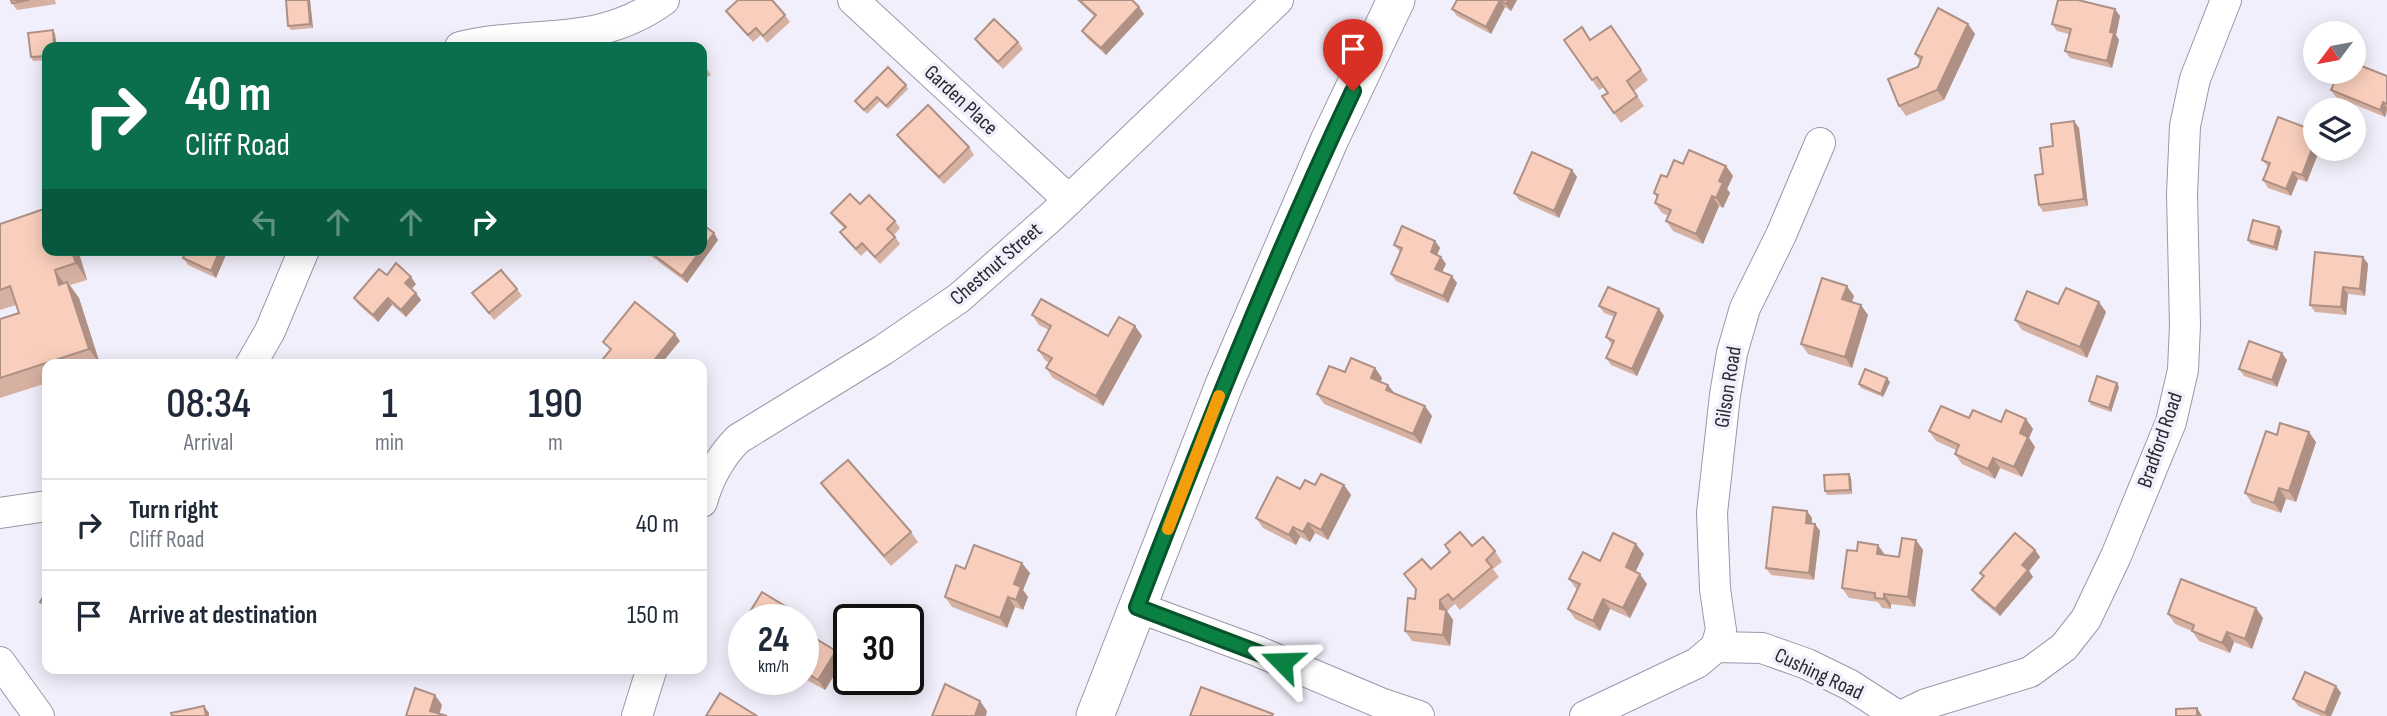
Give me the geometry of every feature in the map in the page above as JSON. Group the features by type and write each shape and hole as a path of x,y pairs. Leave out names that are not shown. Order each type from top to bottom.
{"street":[{"path":"483,42 558,37 601,30 638,17 664,0"},
{"name":"Garden Place","path":"853,0 1069,200"},
{"name":"Chestnut Street","path":"707,488 713,471 728,448 738,439 864,362 942,310 978,282 1069,200 1278,0"},
{"path":"1095,716 1224,384 1329,141 1396,0"},
{"name":"Bradford Road","path":"1899,716 1926,704 2030,672 2064,647 2086,619 2116,556 2171,422 2183,370 2182,194 2185,126 2195,79 2226,0"},
{"name":"Gilson Road","path":"1716,647 1721,629 1715,589 1712,513 1732,353 1745,308 1781,234 1820,143"},
{"path":"254,359 274,322 302,256"},
{"path":"0,513 42,507"},
{"path":"1137,607 1419,716"},
{"path":"1585,716 1697,663 1716,647"},
{"name":"Cushing Road","path":"1716,647 1762,648 1807,664 1850,685 1899,716"},
{"path":"0,662 38,716"},
{"path":"637,716 650,674"}],"building":[{"path":"286,0 308,0 310,24 288,26"},
{"path":"738,0 772,0 785,15 763,36 756,28 748,35 726,11"},
{"path":"1079,0 1132,0 1139,7 1101,48 1082,31 1096,15"},
{"path":"1457,0 1500,0 1486,27 1452,9"},
{"path":"2058,0 2078,0 2115,9 2110,32 2114,33 2107,61 2065,51 2071,29 2052,24"},
{"path":"1938,8 1968,24 1937,90 1899,106 1888,79 1918,67 1922,57 1915,54"},
{"path":"994,19 1018,42 998,62 975,39"},
{"path":"1611,26 1641,70 1627,81 1637,96 1614,113 1602,96 1608,93 1597,77 1592,80 1564,40 1582,27 1590,40"},
{"path":"53,30 54,42 42,42 42,56 31,57 28,33"},
{"path":"888,67 906,85 886,106 877,97 864,110 855,101"},
{"path":"2366,68 2387,76 2387,104 2383,102 2380,110 2366,104 2366,98 2351,98 2331,90 2334,84 2366,84"},
{"path":"928,105 969,147 939,177 897,135"},
{"path":"2278,117 2303,126 2303,161 2307,161 2302,175 2293,172 2286,189 2263,180 2270,163 2262,160"},
{"path":"2074,121 2084,199 2039,205 2035,175 2043,174 2040,148 2053,146 2051,124"},
{"path":"1689,150 1726,166 1719,181 1723,183 1716,198 1712,196 1696,234 1666,221 1671,210 1655,203 1658,195 1654,193 1661,175 1667,177 1674,160 1683,164"},
{"path":"1532,152 1572,170 1554,211 1514,193"},
{"path":"850,194 860,204 869,195 895,221 887,229 895,237 875,257 862,243 856,249 840,232 846,227 831,213"},
{"path":"42,210 42,256 73,256 76,263 55,270 59,285 67,282 89,349 58,359 42,359 42,364 0,378 0,319 19,313 10,286 0,290 0,224"},
{"path":"2253,220 2279,227 2274,247 2248,240"},
{"path":"1402,226 1435,241 1431,252 1441,257 1435,269 1452,276 1443,296 1391,274 1402,248 1394,245"},
{"path":"707,228 714,233 707,242"},
{"path":"2315,252 2363,257 2360,289 2343,287 2341,307 2310,305"},
{"path":"184,256 217,256 211,271 183,258"},
{"path":"655,256 697,256 682,276"},
{"path":"396,263 411,277 405,283 416,293 401,310 388,298 373,315 354,298 379,269 387,275"},
{"path":"501,270 517,289 489,313 472,293"},
{"path":"1822,278 1847,286 1842,299 1861,305 1845,357 1801,344"},
{"path":"1608,287 1659,309 1632,369 1606,358 1614,341 1606,337 1616,313 1599,306"},
{"path":"2066,288 2099,302 2080,347 2015,320 2027,291 2058,304"},
{"path":"1041,299 1108,336 1119,317 1135,326 1096,396 1046,368 1052,358 1038,350 1051,326 1032,315"},
{"path":"635,302 675,334 655,359 603,359 611,349 603,342"},
{"path":"2249,341 2282,353 2272,380 2239,369"},
{"path":"1351,358 1375,368 1371,378 1388,385 1386,390 1425,406 1413,434 1317,394 1329,366 1345,372"},
{"path":"1865,369 1887,378 1881,394 1859,384"},
{"path":"2097,376 2117,383 2109,408 2089,401"},
{"path":"1941,406 1969,418 1973,410 2001,422 2006,410 2026,419 2020,433 2028,437 2014,467 1993,458 1988,469 1955,454 1959,445 1929,431"},
{"path":"2280,423 2309,432 2289,491 2279,488 2274,503 2245,493 2266,431 2277,435"},
{"path":"848,460 911,532 884,556 821,483"},
{"path":"1321,474 1344,485 1321,530 1308,523 1303,532 1293,527 1289,535 1256,518 1277,477 1300,489 1305,480 1315,485"},
{"path":"1849,474 1850,490 1825,491 1824,475"},
{"path":"1773,507 1807,511 1806,523 1815,524 1809,573 1766,568"},
{"path":"1460,532 1472,546 1483,537 1495,551 1486,560 1492,567 1453,600 1448,594 1440,600 1440,609 1446,610 1443,635 1405,631 1408,598 1415,599 1416,589 1404,574 1422,559 1431,569 1450,552 1445,545"},
{"path":"1613,533 1636,544 1626,567 1640,574 1623,608 1603,599 1593,621 1568,609 1580,584 1569,579 1583,552 1600,561"},
{"path":"2015,533 2035,550 2022,565 2028,570 1995,609 1972,590 1984,576 1980,573"},
{"path":"1902,538 1916,540 1908,597 1884,594 1884,599 1875,598 1875,593 1842,588 1847,550 1857,551 1858,542 1878,545 1877,554 1899,557"},
{"path":"974,545 1022,563 1014,584 1021,587 1016,600 1008,597 1000,618 945,597 956,565 965,569"},
{"path":"2181,579 2256,608 2245,639 2227,632 2222,643 2192,631 2194,625 2168,614"},
{"path":"762,592 782,604 755,604"},
{"path":"819,641 833,649 833,656 819,678"},
{"path":"2305,672 2336,686 2325,713 2293,699"},
{"path":"945,684 980,701 975,716 932,716"},
{"path":"1201,687 1273,714 1190,716"},
{"path":"415,688 435,695 430,711 447,716 406,716"},
{"path":"720,693 757,716 706,716"},
{"path":"204,706 206,716 172,716 171,713"},
{"path":"2197,708 2197,716 2176,716 2176,709"}],"slow traffic":[{"path":"1168,529 1219,396"}],"route":[{"path":"1282,662 1137,607 1224,384 1353,91"}]}
